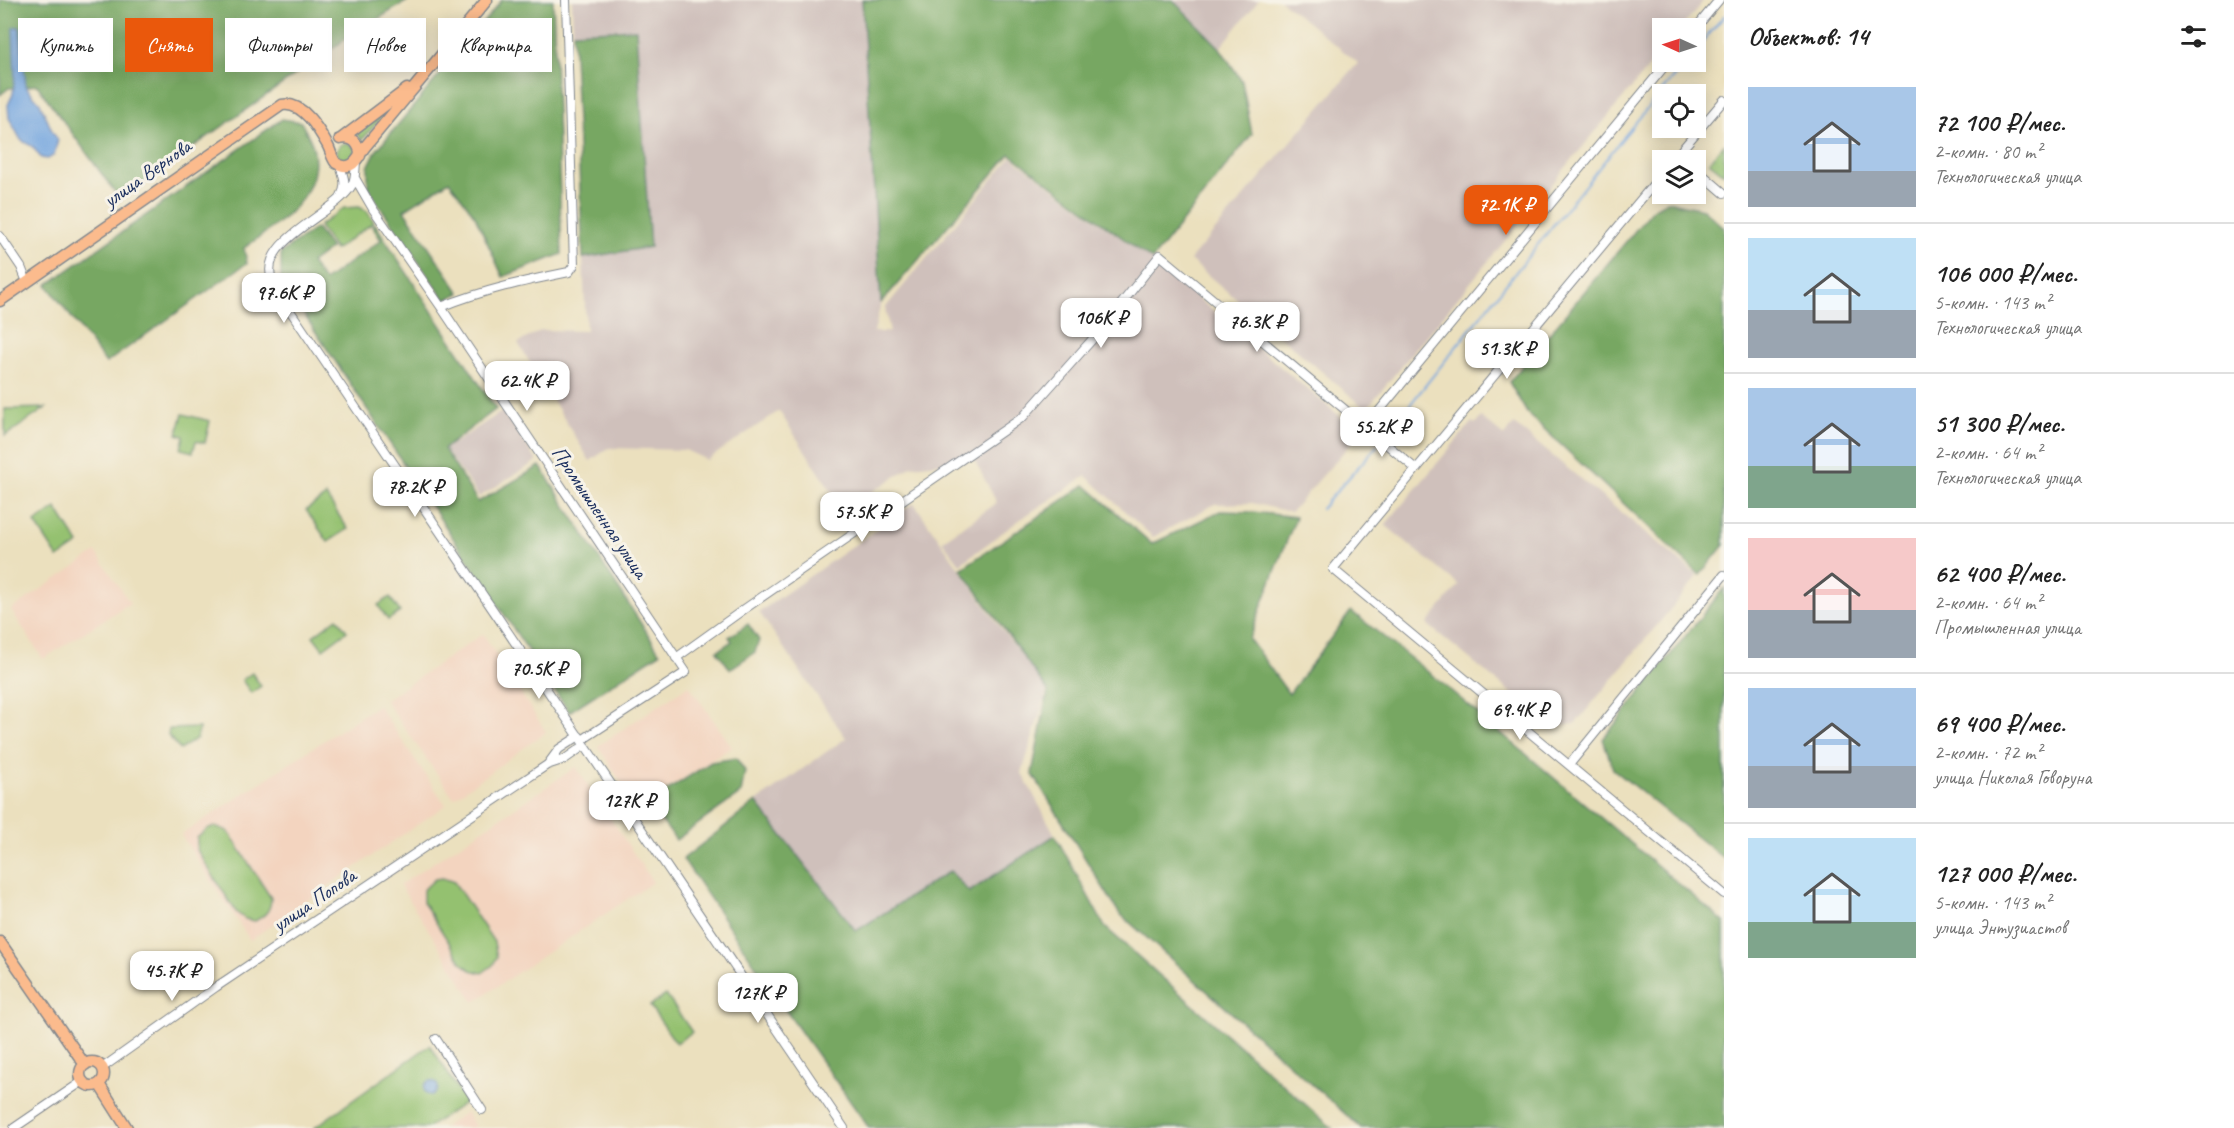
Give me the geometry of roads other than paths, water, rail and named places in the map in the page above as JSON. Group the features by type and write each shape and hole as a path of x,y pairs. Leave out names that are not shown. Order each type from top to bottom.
{"main road":[{"path":"422,78 334,143 331,152 333,160 340,166 351,166 358,159 487,0"},
{"name":"улица Вернова","path":"0,301 282,105 289,104 298,107 315,127 331,152"},
{"name":"улица Вернова","path":"315,127 332,138 341,139"},
{"path":"341,139 353,139 358,144 358,159"},
{"path":"0,942 85,1065"},
{"path":"94,1062 102,1068 104,1077 99,1084 90,1086 83,1082 80,1073 85,1065 94,1062"},
{"path":"99,1084 128,1128"}],"street":[{"path":"441,307 467,296 506,285 569,272 574,265 566,0"},
{"path":"1704,18 1719,0"},
{"path":"1365,428 1660,72"},
{"path":"1682,150 1724,100"},
{"path":"358,159 351,187 337,202 276,250 271,262 270,278 844,1128"},
{"path":"337,202 345,186 340,166"},
{"path":"1706,177 1724,193"},
{"name":"Промышленная улица","path":"355,178 373,209 676,658"},
{"path":"1652,186 1333,569 1724,894"},
{"path":"0,236 21,267 27,282"},
{"path":"582,740 686,672 676,658 1023,417 1098,333 1160,255 1416,470"},
{"path":"1569,765 1724,575"},
{"name":"улица Попова","path":"102,1068 216,987 547,765 565,759 582,740"},
{"path":"436,1039 482,1110"},
{"path":"14,1128 83,1082"}],"water":[{"path":"13,27 18,27 18,72 24,72 26,87 40,103 58,140 54,155 48,159 41,158 33,147 21,140 9,118 8,105 13,94 15,76"},
{"path":"428,1081 434,1081 438,1088 434,1095 428,1095 424,1091 424,1085"}],"waterway":[{"path":"1706,38 1724,16"},
{"path":"1385,436 1678,72"},
{"path":"1321,509 1377,446"}]}
